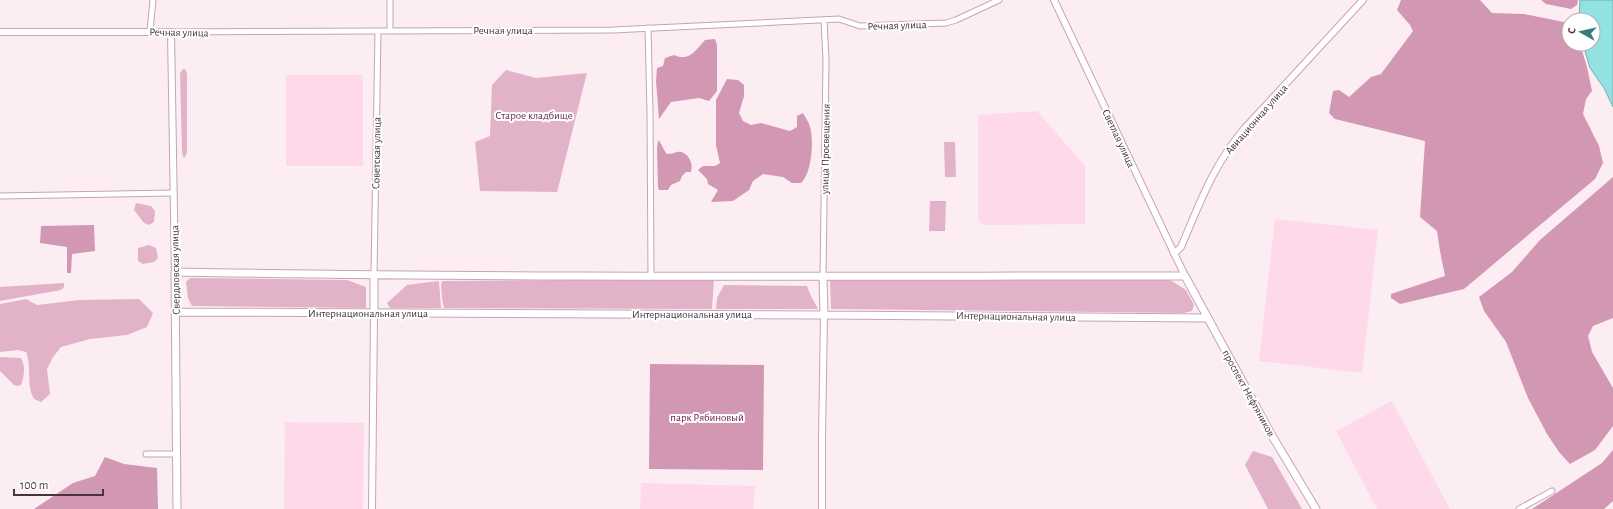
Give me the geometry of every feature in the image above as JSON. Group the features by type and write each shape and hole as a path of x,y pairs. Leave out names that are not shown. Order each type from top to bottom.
{"main road":[{"path":"175,272 374,275 823,277 1185,276"},
{"name":"Свердловская улица","path":"175,272 177,509"},
{"path":"374,275 374,313"},
{"name":"проспект Нефтяников","path":"1185,276 1272,434 1316,509"},
{"path":"823,277 824,314"},
{"name":"Интернациональная улица","path":"176,312 824,314 1208,318"}],"street":[{"path":"150,31 153,0"},
{"path":"390,0 390,31"},
{"name":"Речная улица","path":"0,32 378,32 614,30 839,19 860,26 946,23 956,20 999,0"},
{"name":"Светлая улица","path":"1054,0 1185,276"},
{"name":"Авиационная улица","path":"1174,254 1181,248 1207,186 1226,151 1244,129 1363,0"},
{"name":"улица Просвещения","path":"823,277 826,60 824,20"},
{"path":"648,28 651,276"},
{"name":"Свердловская улица","path":"171,32 175,272"},
{"name":"Советская улица","path":"374,275 378,32"},
{"path":"0,196 174,193"},
{"path":"372,509 374,313"},
{"path":"822,509 824,314"},
{"path":"146,454 177,454"},
{"path":"1519,509 1552,491"}],"shaded area":[{"path":"286,75 363,75 363,166 286,166"},
{"path":"1037,111 1085,166 1085,224 983,225 978,220 978,115"},
{"path":"1275,219 1378,230 1362,373 1259,361"},
{"path":"1392,401 1450,509 1377,509 1336,431"},
{"path":"285,422 364,423 363,509 284,509"},
{"path":"641,483 755,486 753,509 640,509"}],"green space":[{"path":"1401,0 1480,0 1492,13 1524,14 1561,21 1561,52 1582,52 1587,67 1592,91 1586,99 1583,114 1599,146 1603,163 1595,179 1464,289 1400,304 1391,298 1391,294 1445,276 1437,231 1420,217 1425,141 1335,119 1329,113 1333,91 1339,90 1349,97 1371,77 1381,74 1413,31 1410,25 1397,10"},
{"path":"1541,0 1578,0 1577,5 1571,9 1546,4"},
{"path":"715,39 717,45 717,91 709,101 699,98 671,102 659,119 656,81 657,68 663,66 665,58 674,55 679,57 688,56 705,40"},
{"path":"183,69 185,69 187,74 187,152 185,157 183,157 182,151 180,73"},
{"name":"Старое кладбище","path":"506,70 536,78 587,73 557,192 480,191 475,142 490,136 492,85"},
{"path":"727,79 738,80 744,85 744,96 739,113 743,121 751,125 761,123 790,131 797,127 797,116 803,113 810,127 812,148 808,172 801,183 792,183 783,177 763,174 753,181 749,190 733,201 711,202 718,190 708,184 707,179 698,170 703,166 715,166 720,163 716,145 716,100"},
{"path":"658,140 667,154 681,152 687,155 691,161 691,172 686,172 680,181 671,185 668,190 659,190 658,187"},
{"path":"944,142 955,142 956,177 945,177"},
{"path":"1613,177 1613,318 1593,326 1588,336 1592,352 1613,388 1613,426 1595,450 1570,464 1559,452 1547,434 1528,398 1506,342 1484,311 1479,297 1512,272 1540,240"},
{"path":"930,201 946,201 945,231 929,231"},
{"path":"136,203 151,206 155,211 154,222 149,225 144,223 134,210"},
{"path":"94,225 95,251 72,254 71,273 67,273 67,247 40,243 41,226"},
{"path":"149,245 156,248 158,258 154,262 143,264 138,261 138,248"},
{"path":"190,278 347,280 366,287 366,308 192,306 188,298 186,282"},
{"path":"714,279 712,309 444,308 441,285 442,281"},
{"path":"830,280 1170,280 1186,290 1194,305 1192,311 1184,313 831,309"},
{"path":"438,281 441,308 390,308 387,303 407,285"},
{"path":"64,283 64,287 61,290 0,301 0,287"},
{"path":"724,285 807,286 818,309 716,309 717,298"},
{"path":"26,299 37,305 79,300 139,299 153,313 147,327 127,335 90,339 61,347 53,357 47,369 50,394 41,402 34,399 30,388 29,364 26,352 18,350 0,352 0,304"},
{"path":"0,357 21,358 24,365 24,372 21,385 14,385 0,371"},
{"name":"парк Рябиновый","path":"650,364 764,365 763,470 649,469"},
{"path":"1613,450 1613,501 1604,509 1532,509 1602,463"},
{"path":"1253,451 1272,457 1302,509 1268,509 1245,465"},
{"path":"105,457 124,464 157,468 158,509 34,509 73,483 95,476"}],"water":[{"path":"1580,0 1613,0 1613,107 1604,88 1590,68 1585,52 1601,52 1601,12 1579,12"}]}
